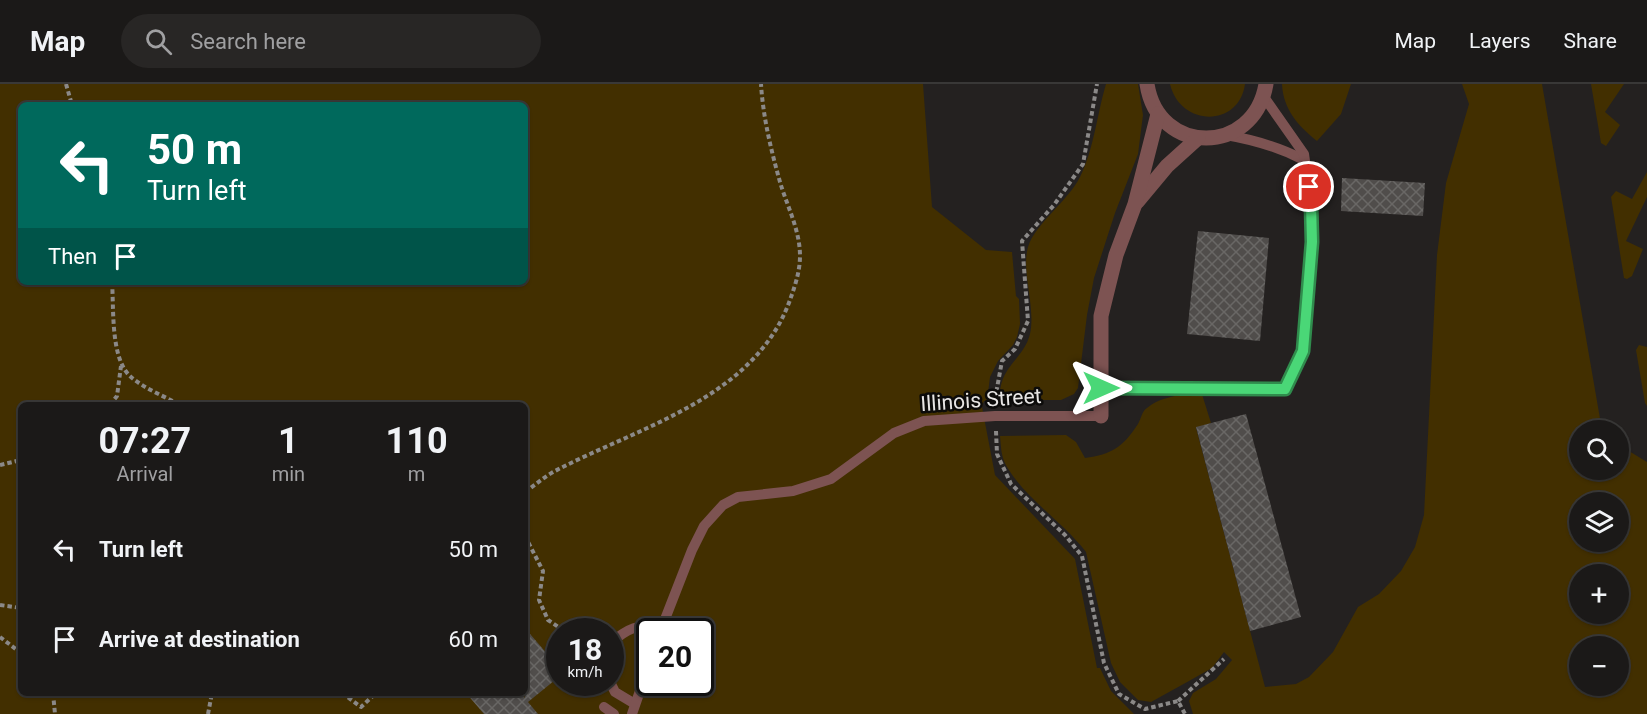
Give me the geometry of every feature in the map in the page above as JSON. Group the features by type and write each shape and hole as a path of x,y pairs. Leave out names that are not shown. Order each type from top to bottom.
{"street":[{"path":"1147,84 1149,97 1158,114 1183,134 1198,138 1227,135 1243,126 1256,113 1265,90"},
{"name":"Illinois Street","path":"1101,416 1101,316 1116,255 1135,204 1158,114"},
{"name":"Illinois Street","path":"1135,204 1167,166 1198,138"}],"lane":[{"path":"1101,388 1285,389 1303,351 1312,242 1311,204 1304,154 1265,90"},
{"path":"1227,135 1251,139 1280,148 1304,160"},
{"name":"Illinois Street","path":"665,618 704,525 723,505 738,497 793,491 831,479 894,433 924,421 995,416 1101,416"},
{"path":"619,696 634,709"},
{"path":"604,707 614,714"}],"path":[{"path":"66,84 71,102"},
{"path":"528,490 552,472 676,414 734,379 762,351 783,319 796,283 800,256 796,229 780,182 762,108 761,84"},
{"path":"112,285 117,351 122,365 130,376 175,402"},
{"path":"112,402 117,396 122,365"},
{"path":"0,465 18,461"},
{"path":"528,543 543,571 539,600 547,618"},
{"path":"0,605 18,608"},
{"path":"0,637 18,651"},
{"path":"1178,701 1224,659"},
{"path":"53,696 55,714"},
{"path":"208,714 211,696"},
{"path":"346,696 361,707 373,696"}],"shaded area":[{"path":"0,84 923,84 932,207 986,250 1012,252 1020,324 1013,345 998,361 990,377 987,401 984,401 982,407 995,475 1075,559 1097,668 1100,668 1111,691 1134,714 0,714"},
{"path":"1106,84 1138,84 1143,115 1138,154 1115,213 1094,278 1078,388 1074,394 1061,400 1000,400 1003,379 1027,343 1030,334 1031,313 1026,267 1028,247 1037,230 1068,195 1080,177 1092,143"},
{"path":"1170,84 1245,84 1240,98 1232,109 1221,115 1209,117 1185,108 1176,98"},
{"path":"1282,84 1351,84 1341,114 1317,141 1293,116 1285,101"},
{"path":"1462,84 1542,84 1600,420 1569,420 1569,480 1629,480 1629,451 1647,462 1647,714 1193,714 1189,701 1193,693 1216,679 1232,660 1224,652 1212,668 1189,681 1151,702 1138,700 1120,682 1111,663 1086,552 1015,479 1004,459 1000,436 1066,435 1076,442 1085,458 1094,456 1116,449 1138,424 1145,409 1153,404 1172,396 1201,391 1211,423 1196,428 1265,687 1296,684 1309,677 1333,652 1358,607 1379,594 1401,571 1415,547 1424,515 1437,255 1446,183 1469,104"},
{"path":"1591,84 1624,84 1605,112 1620,125 1606,146 1601,143"},
{"path":"1647,172 1647,197 1626,241 1643,249 1632,276 1627,279 1624,278 1611,197 1616,191 1632,199"},
{"path":"1639,345 1647,347 1647,406 1636,350"}],"building":[{"path":"1342,178 1425,183 1423,216 1341,211"},
{"path":"1198,231 1269,238 1260,341 1187,334"},
{"path":"1246,414 1301,617 1250,631 1196,427"},
{"path":"528,632 546,653 546,687 528,702 538,714 484,714 469,696 523,696 525,698 528,696"}],"route":[{"path":"1101,388 1285,389 1303,351 1312,242 1309,187"}]}
